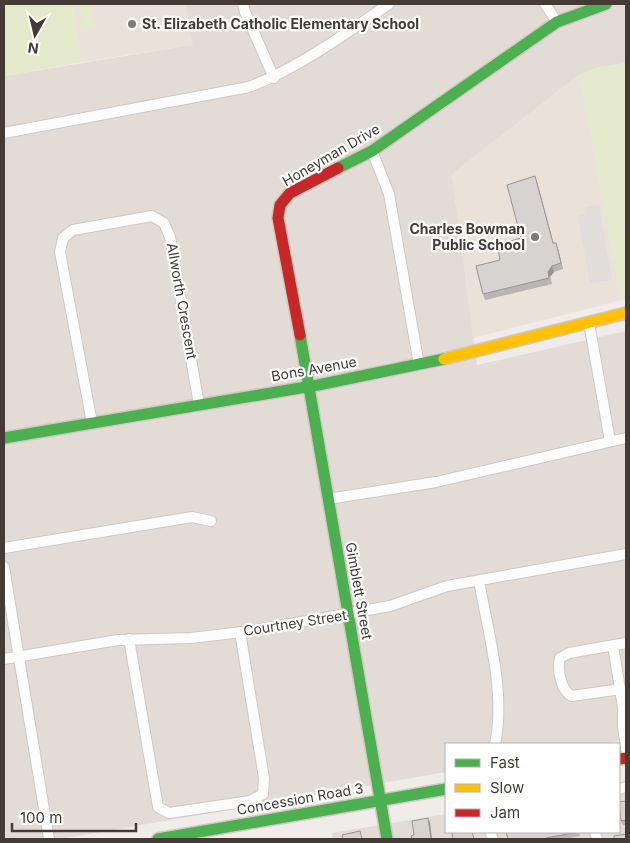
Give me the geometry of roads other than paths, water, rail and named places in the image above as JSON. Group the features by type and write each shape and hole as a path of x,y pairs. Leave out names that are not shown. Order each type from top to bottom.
{"street":[{"path":"243,4 274,78"},
{"path":"4,133 249,87 274,78 389,4"},
{"path":"545,4 557,22"},
{"name":"Honeyman Drive","path":"310,386 278,218 280,205 290,193 372,151 557,22 606,4"},
{"path":"372,151 389,194 420,365"},
{"name":"Allworth Crescent","path":"92,423 60,252 63,238 73,230 152,216 164,223 170,237 199,405"},
{"name":"Bons Avenue","path":"4,438 310,386 420,365 626,313"},
{"path":"590,323 610,441"},
{"name":"Gimblett Street","path":"310,386 387,839"},
{"path":"328,499 436,482 626,438"},
{"path":"4,548 192,517 212,522"},
{"name":"Courtney Street","path":"4,659 129,639 191,638 240,632 348,614 390,606 447,586 626,554"},
{"path":"4,567 48,839"},
{"path":"479,580 497,681 498,731 496,743"},
{"path":"129,639 158,807 169,813 250,801 262,794 264,778 240,632"},
{"path":"621,689 572,696 567,694 564,689 559,663 560,658 564,654 626,643"},
{"path":"613,646 625,707 623,726 626,749"},
{"name":"Concession Road 3","path":"158,839 445,789"}],"place":[{"name":"St. Elizabeth Catholic Elementary School","path":"132,24"},
{"name":"Charles Bowman Public School","path":"535,237"}]}
